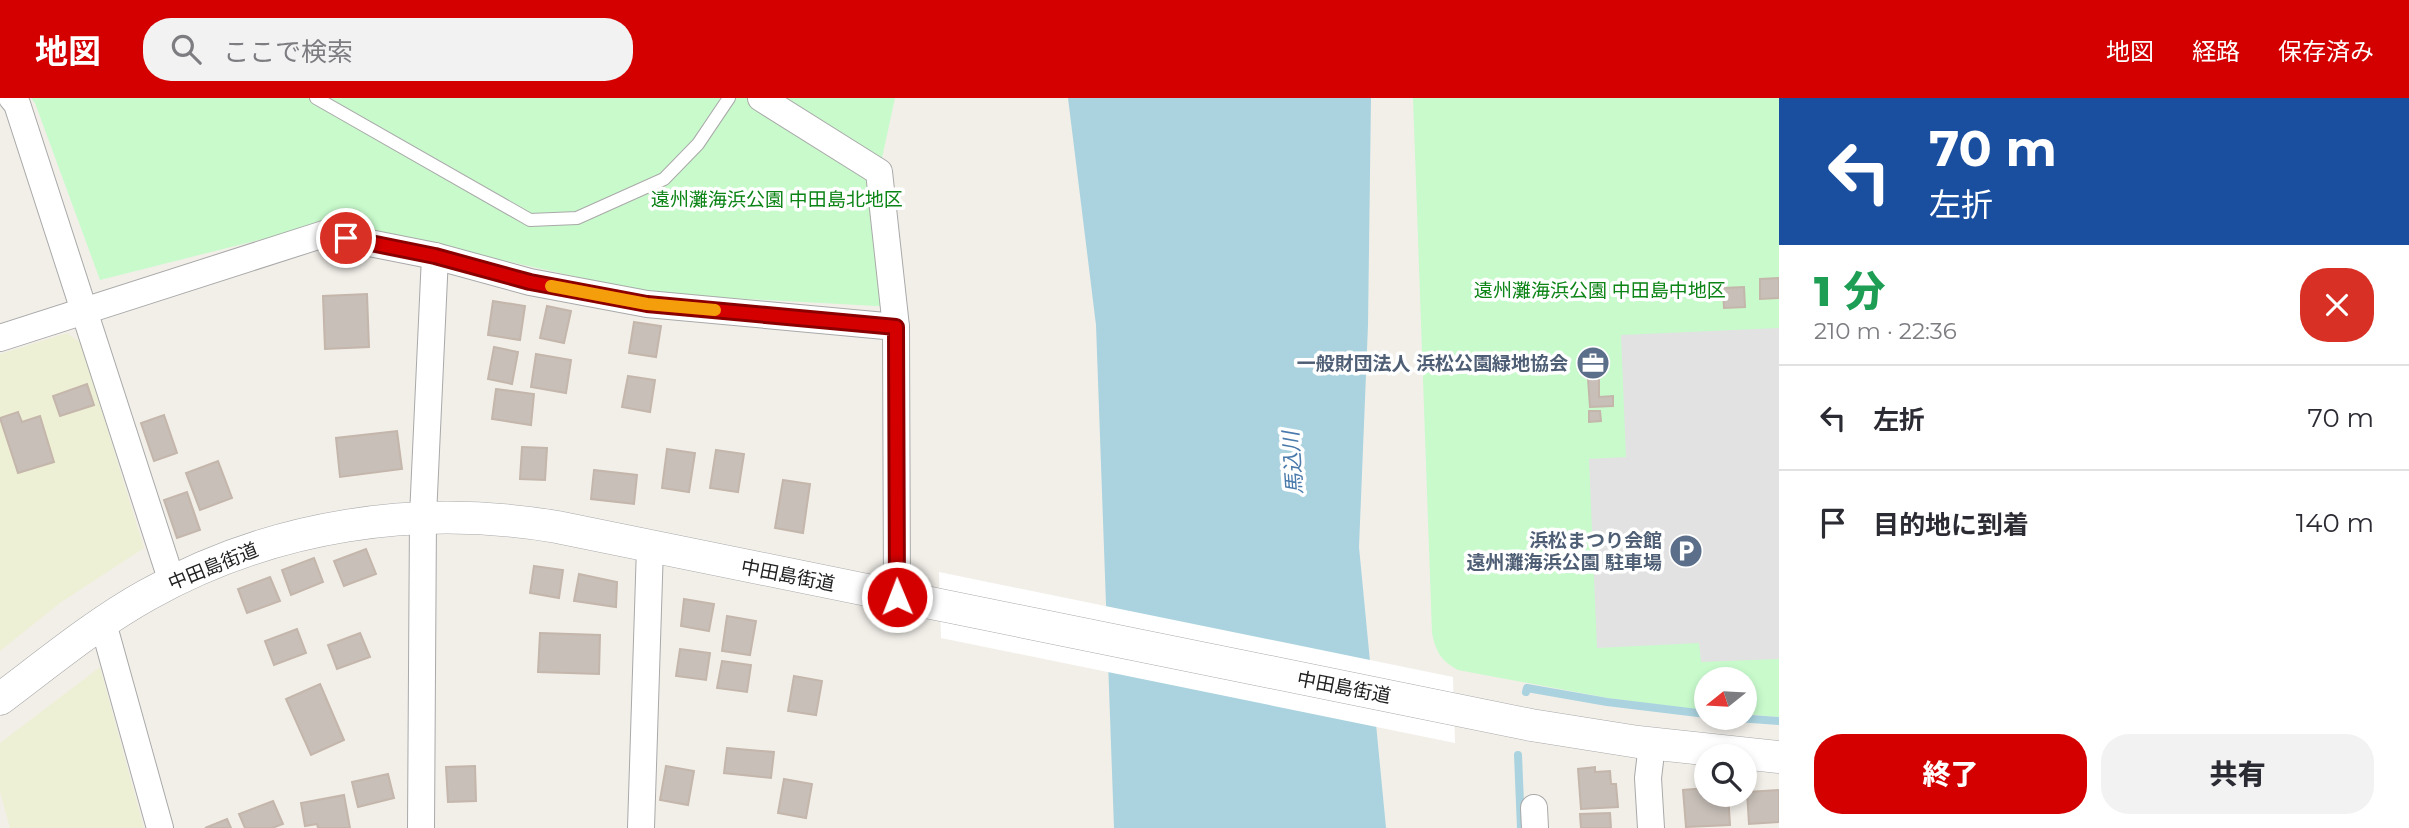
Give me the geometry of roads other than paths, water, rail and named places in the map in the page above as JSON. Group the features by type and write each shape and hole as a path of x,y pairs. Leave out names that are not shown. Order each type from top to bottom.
{"street":[{"path":"12,98 17,104 86,311 172,582"},
{"path":"761,98 879,172 896,327 897,597"},
{"path":"0,338 324,234 435,256 530,282 647,304 896,327"},
{"path":"421,828 423,516 435,256"},
{"name":"中田島街道","path":"0,699 103,623 172,582 238,554 314,530 423,516 514,520 1454,710 1652,744 1779,757"},
{"path":"641,828 650,547"},
{"path":"103,623 160,828"},
{"path":"1651,828 1648,778 1652,744"}],"lane":[{"path":"316,98 530,220 577,218 664,179 698,144 729,98"}],"water":[{"name":"馬込川","path":"1068,98 1371,98 1368,325 1359,547 1386,828 1114,828 1096,325"}],"waterway":[{"path":"1526,692 1527,688 1607,702 1694,713"},
{"path":"1757,719 1779,721"},
{"path":"1518,755 1521,828"}],"place":[{"name":"一般財団法人 浜松公園緑地協会","path":"1593,363"},
{"name":"浜松まつり会館 遠州灘海浜公園 駐車場","path":"1686,551"}],"park label":[{"name":"遠州灘海浜公園 中田島北地区","path":"777,199"},
{"name":"遠州灘海浜公園 中田島中地区","path":"1600,290"}]}
